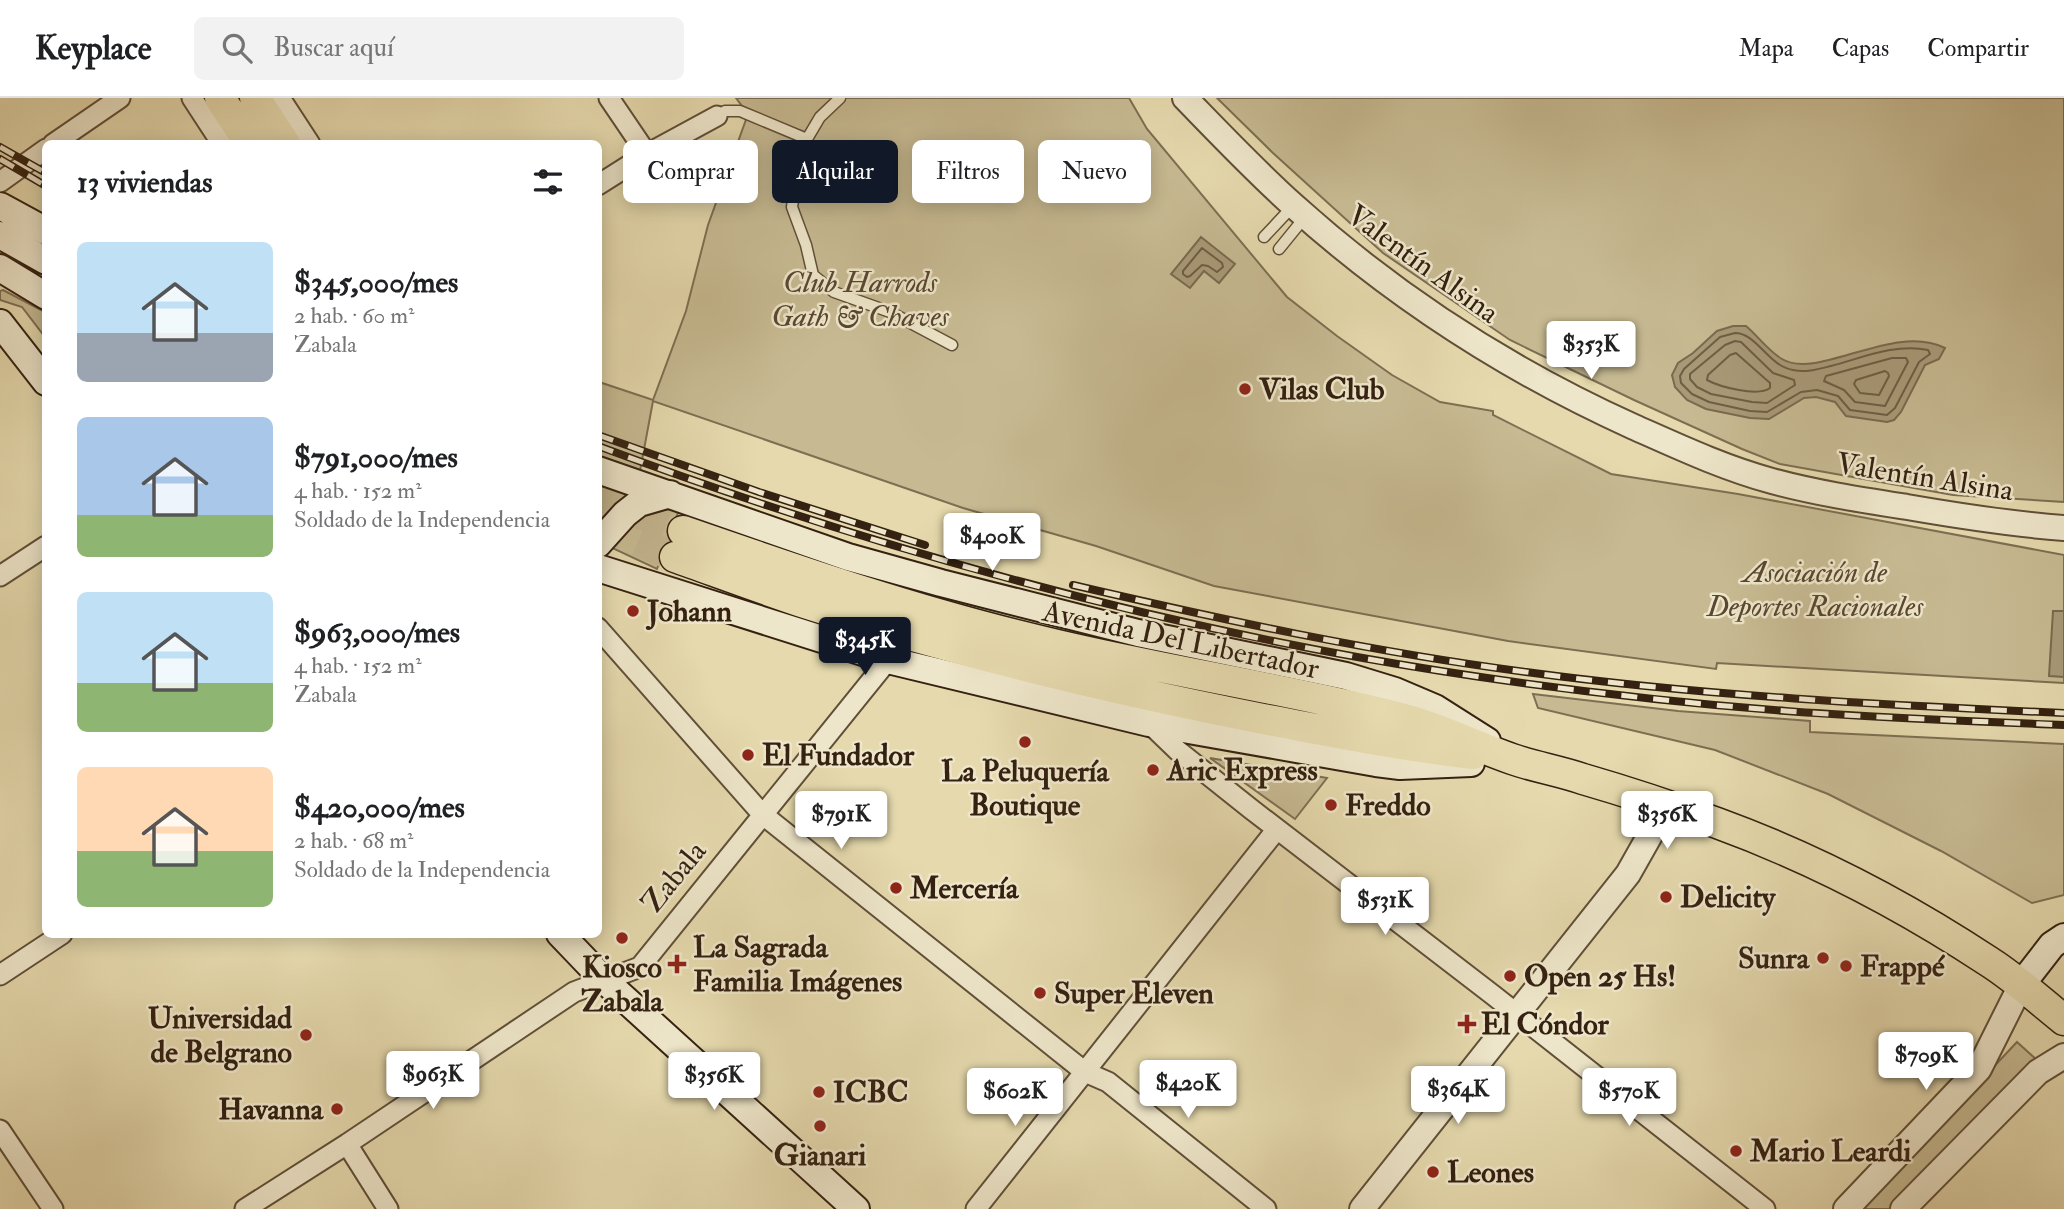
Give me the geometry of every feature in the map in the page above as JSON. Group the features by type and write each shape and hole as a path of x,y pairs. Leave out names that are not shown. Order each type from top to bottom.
{"main road":[{"path":"220,98 247,140"},
{"path":"255,98 282,140"},
{"path":"0,206 42,229"},
{"path":"0,235 42,259"},
{"path":"0,268 42,294"},
{"path":"0,323 42,377"},
{"name":"Avenida Del Libertador","path":"602,471 848,557 941,583 1138,633 1346,676 1395,691 1435,708 1511,758"},
{"path":"602,540 639,503 670,494"},
{"name":"Avenida Del Libertador","path":"679,544 816,577 933,614 1045,642 1395,716 1436,728 1511,758 1667,805 1770,844 1860,885 1990,962 2064,1020"},
{"name":"Avenida Del Libertador","path":"602,569 888,660 1149,723 1400,766 1463,764 1511,758"},
{"path":"2021,985 2052,946 2064,937"},
{"path":"564,938 604,980 856,1209"}],"street":[{"path":"59,140 120,98"},
{"path":"192,98 219,140"},
{"path":"280,98 307,140"},
{"path":"609,98 638,140"},
{"name":"Valentín Alsina","path":"1185,98 1299,211 1378,276 1455,330 1529,374 1613,417 1698,456 1771,481 1855,499 1954,515 2064,528"},
{"path":"673,140 717,116"},
{"path":"0,182 42,152"},
{"path":"602,182 623,169"},
{"path":"0,576 42,549"},
{"path":"602,633 762,814 1085,1072 1108,1082 1266,1209"},
{"name":"Zabala","path":"245,1209 574,992 640,967 888,660"},
{"path":"1149,723 1177,750 1277,829 1765,1209"},
{"path":"1362,1209 1628,874 1667,805"},
{"path":"976,1209 1277,829"},
{"path":"0,975 56,938"},
{"path":"1846,1209 1979,1069 2021,985"},
{"path":"1903,1209 2038,1072 2064,1056"},
{"path":"0,1130 53,1209"},
{"path":"347,1144 388,1209"}],"lane":[{"path":"839,98 820,117 807,139 798,167 792,207 806,245 813,275 834,292 890,312 952,345"},
{"path":"717,116 725,111 740,111 807,139"},
{"path":"1264,237 1299,211"},
{"path":"1279,249 1299,211"}],"green space":[{"path":"736,98 1129,98 1147,129 1287,297 1392,375 1440,402 1493,411 1493,415 1611,474 1738,494 2064,555 2064,683 1717,663 1716,669 1508,641 1214,586 1096,546 963,508 653,401 640,471 602,459 602,383 653,400 686,311 716,203 758,203 758,140 739,140 748,114"},
{"path":"1217,98 2064,98 2064,502 1953,495 1780,464 1634,400 1510,340 1383,253"},
{"path":"3,290 42,310 42,333 22,307 0,300 0,291"},
{"path":"602,485 624,493 602,523"},
{"path":"679,510 657,569 608,546 633,521 646,514"},
{"path":"1533,694 1678,711 1810,721 1810,732 2064,744 2064,895 2032,903 1941,851 1828,794 1715,750 1538,708"},
{"path":"1210,758 1327,778 1295,819"},
{"path":"2017,1042 2038,1061 2018,1077 1889,1209 1860,1209"}],"water":[{"path":"1201,237 1235,264 1219,283 1204,271 1190,288 1171,274"},
{"path":"1733,326 1746,326 1777,356 1797,364 1815,363 1903,342 1925,342 1945,348 1939,359 1925,365 1901,412 1894,420 1887,422 1846,416 1835,402 1816,397 1804,398 1769,419 1750,418 1706,409 1687,400 1675,387 1672,375 1678,363 1717,331"},
{"path":"2053,611 2064,611 2064,677 2049,676"}],"tunnel":[{"path":"602,496 624,508 683,531"},
{"path":"602,523 675,557"}],"railway":[{"path":"0,147 42,171"},
{"path":"0,159 42,184"},
{"path":"602,436 759,492 925,545"},
{"path":"602,447 805,518 1014,580 1119,607 1333,653 1527,684 1699,703 1855,716 2064,725"},
{"path":"1073,585 1298,634 1526,672 1727,693 2064,713"}],"place":[{"name":"Vilas Club","path":"1245,389"},
{"name":"Johann","path":"633,611"},
{"name":"La Peluquería Boutique","path":"1025,742"},
{"name":"El Fundador","path":"748,755"},
{"name":"Aric Express","path":"1153,770"},
{"name":"Freddo","path":"1331,805"},
{"name":"Mercería","path":"896,888"},
{"name":"Delicity","path":"1666,897"},
{"name":"Kiosco Zabala","path":"622,938"},
{"name":"Sunra","path":"1823,958"},
{"name":"La Sagrada Familia Imágenes","path":"677,964"},
{"name":"Frappé","path":"1846,966"},
{"name":"Open 25 Hs!","path":"1510,976"},
{"name":"Super Eleven","path":"1040,993"},
{"name":"El Cóndor","path":"1467,1024"},
{"name":"Universidad de Belgrano","path":"306,1035"},
{"name":"ICBC","path":"819,1092"},
{"name":"Havanna","path":"337,1109"},
{"name":"Gianari","path":"820,1126"},
{"name":"Mario Leardi","path":"1736,1151"},
{"name":"Leones","path":"1433,1172"}],"park label":[{"name":"Club Harrods Gath & Chaves","path":"860,299"},
{"name":"Asociación de Deportes Racionales","path":"1815,589"}]}
